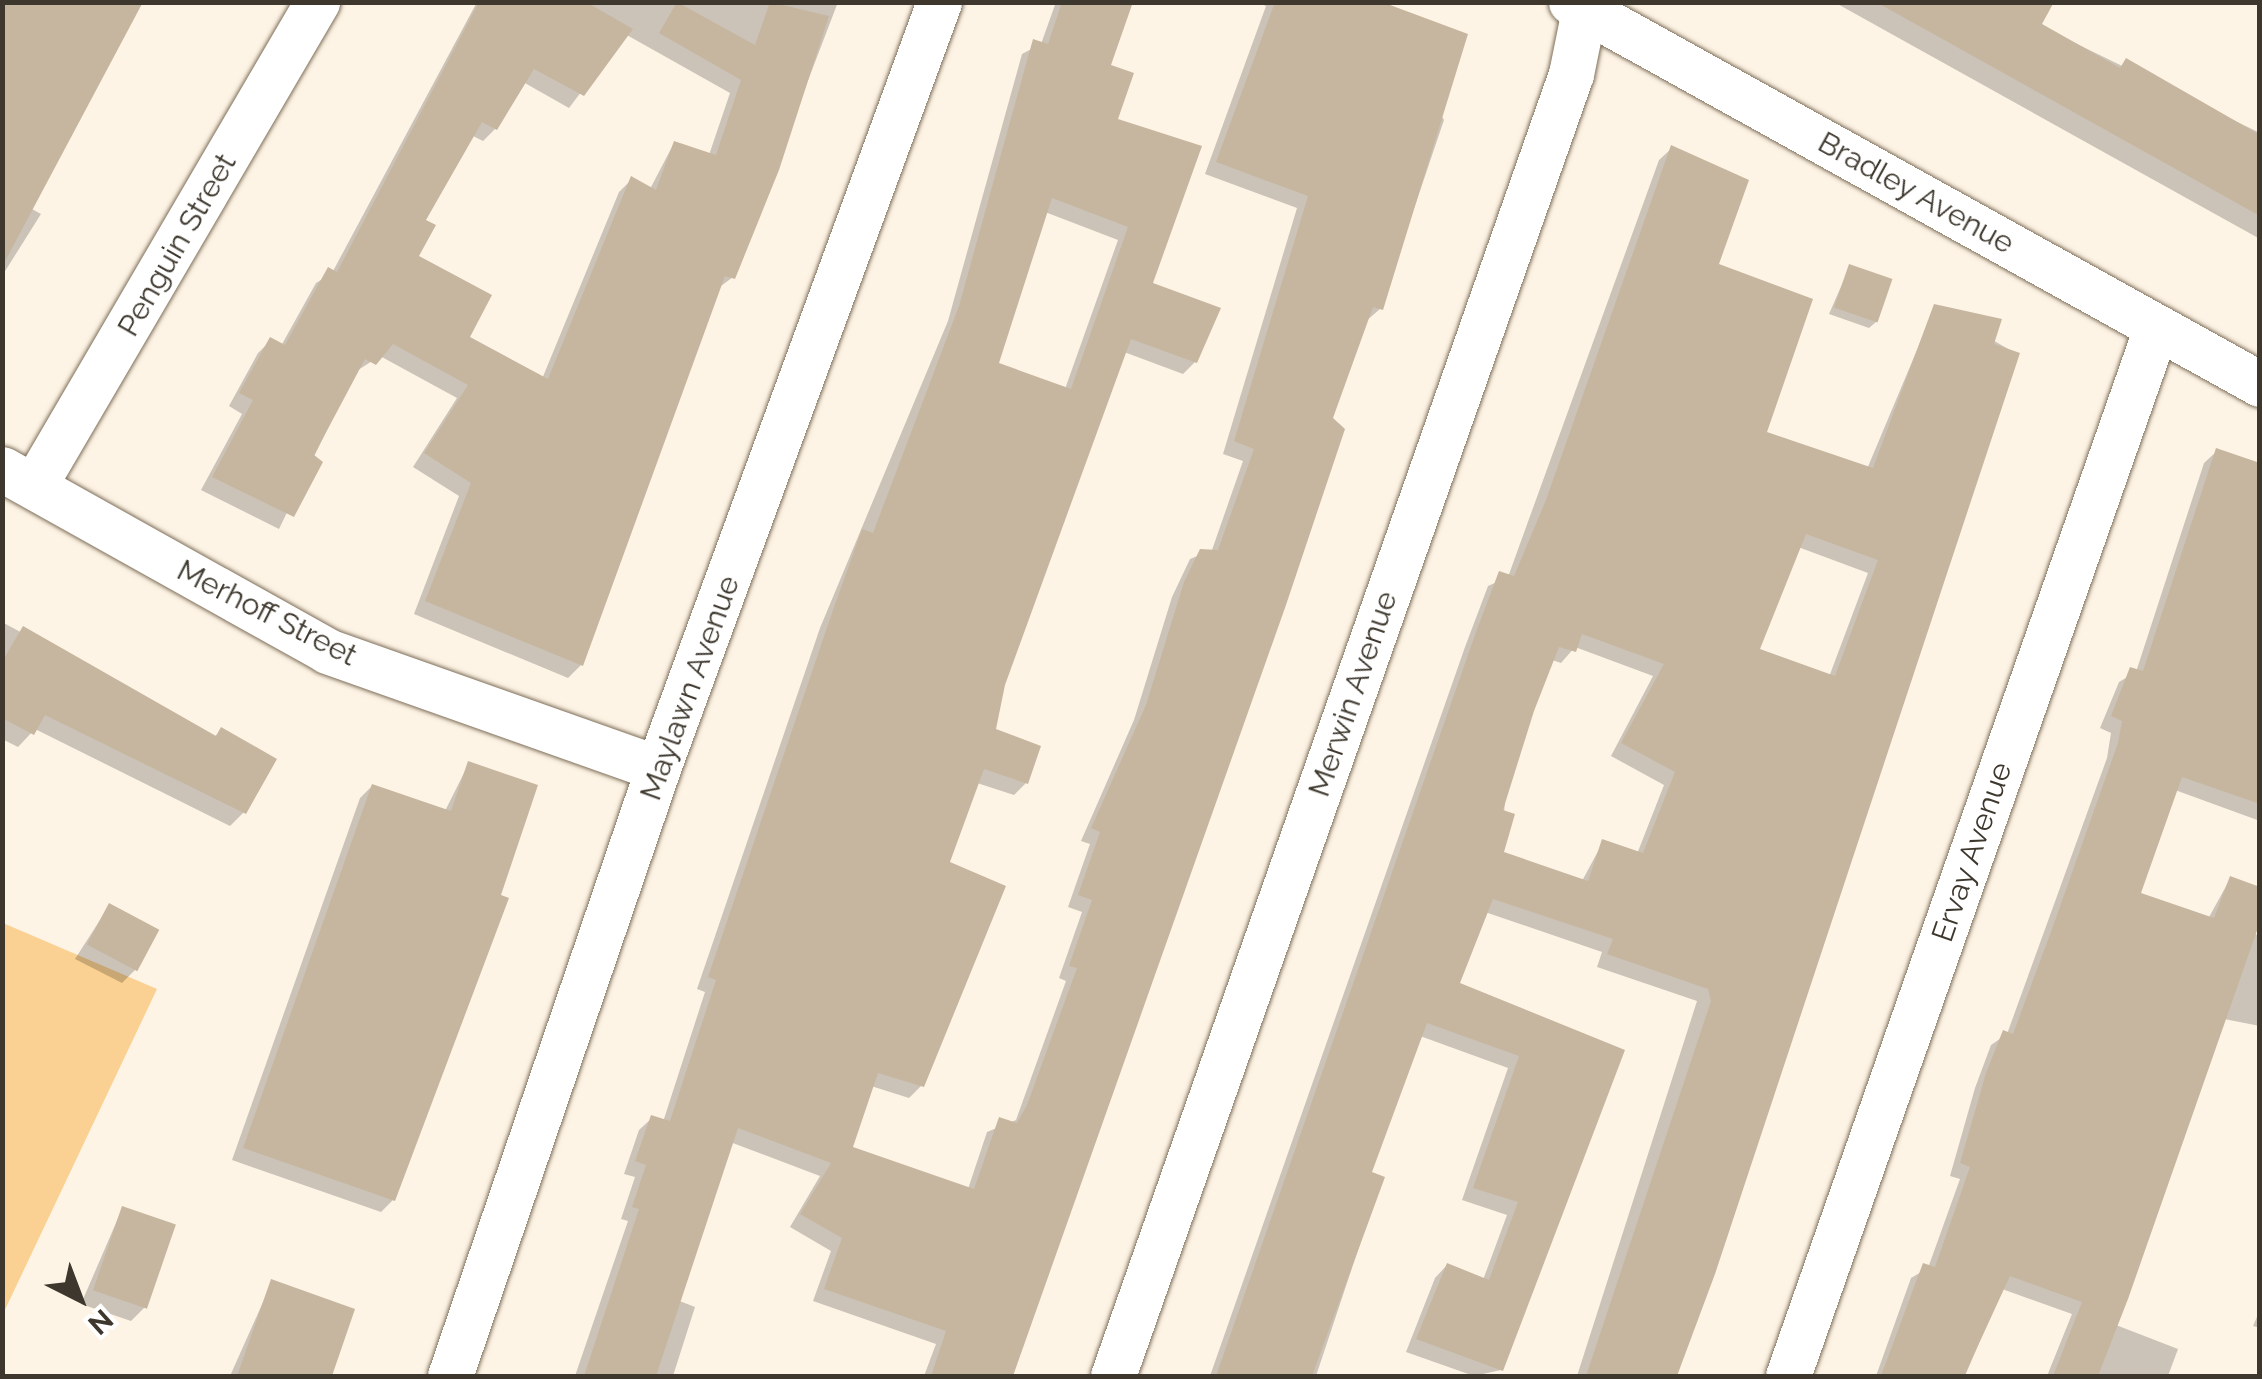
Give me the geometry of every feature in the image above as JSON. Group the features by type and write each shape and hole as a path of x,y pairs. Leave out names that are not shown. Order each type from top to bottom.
{"street":[{"name":"Penguin Street","path":"18,478 317,2"},
{"name":"Maylawn Avenue","path":"450,1376 658,768 938,2"},
{"name":"Bradley Avenue","path":"1578,6 2260,384"},
{"name":"Merwin Avenue","path":"1113,1376 1571,74 1578,6"},
{"name":"Ervay Avenue","path":"1788,1376 2156,328"},
{"name":"Merhoff Street","path":"18,478 327,651 658,768"}],"shaded area":[{"path":"3,923 157,989 3,1314"}],"building":[{"path":"2,2 143,2 2,267"},
{"path":"479,2 586,2 633,29 584,96 534,69 497,130 482,122 426,220 436,225 419,256 492,295 470,337 548,379 631,176 656,190 674,141 716,155 741,80 659,33 677,2 755,45 770,2 829,16 779,170 735,279 725,276 583,666 425,601 471,483 424,453 468,385 393,344 376,365 365,359 314,455 323,462 294,517 212,477 253,400 239,393 270,337 285,345 328,267 337,272"},
{"path":"1062,2 1133,2 1111,65 1134,73 1118,119 1202,146 1153,283 1221,308 1197,363 1131,339 1005,685 996,729 1041,746 1028,784 984,769 950,862 1006,886 924,1087 878,1073 853,1147 974,1189 999,1117 1017,1123 1027,1105 1077,968 1069,966 1092,900 1078,895 1100,832 1091,828 1146,705 1184,582 1200,549 1218,550 1254,449 1234,441 1308,196 1216,162 1275,2 1382,2 1468,34 1383,310 1373,307 1333,418 1345,429 1286,605 1013,1376 931,1376 946,1331 824,1289 842,1238 800,1214 831,1163 738,1128 656,1376 584,1376 639,1209 632,1207 646,1165 635,1161 651,1115 670,1121 716,980 708,977 832,613 862,529 873,533 959,306 1033,39 1048,44","holes":["1052,198 1128,227 1071,389 999,363"]},
{"path":"1876,2 2054,2 2042,24 2120,68 2126,58 2260,135 2260,216"},
{"path":"1671,145 1749,180 1719,264 1813,299 1767,432 1873,468 1934,304 2002,319 1994,344 2020,353 1715,1274 1677,1376 1586,1376 1711,1001 1708,989 1607,954 1613,939 1493,899 1460,983 1625,1050 1503,1371 1416,1339 1447,1263 1489,1280 1518,1202 1473,1188 1519,1056 1427,1023 1372,1172 1385,1177 1312,1376 1216,1376 1476,632 1499,571 1514,576 1546,500","holes":["1806,534 1878,560 1835,676 1760,649","1582,634 1664,664 1621,743 1675,772 1643,853 1602,839 1588,881 1504,852 1515,814 1503,810 1534,711 1559,647 1576,652"]},
{"path":"1849,264 1892,279 1878,322 1834,307"},
{"path":"2216,448 2260,463 2260,804 2182,777 2141,893 2214,918 2230,876 2260,887 2260,922 2128,1299 2098,1376 2053,1376 2082,1302 2010,1276 1964,1376 1881,1376 1923,1263 1935,1267 1970,1167 1960,1163 1986,1073 2003,1030 2013,1034 2052,929 2118,743 2122,721 2111,716 2130,667 2143,671"},
{"path":"23,626 216,736 221,727 277,759 246,814 45,715 34,735 2,718 2,662"},
{"path":"468,761 538,785 501,895 509,898 395,1201 243,1148 372,784 451,811"},
{"path":"109,903 159,930 137,971 87,944"},
{"path":"122,1206 176,1225 147,1309 93,1290"},
{"path":"271,1279 355,1309 332,1376 237,1376"}]}
